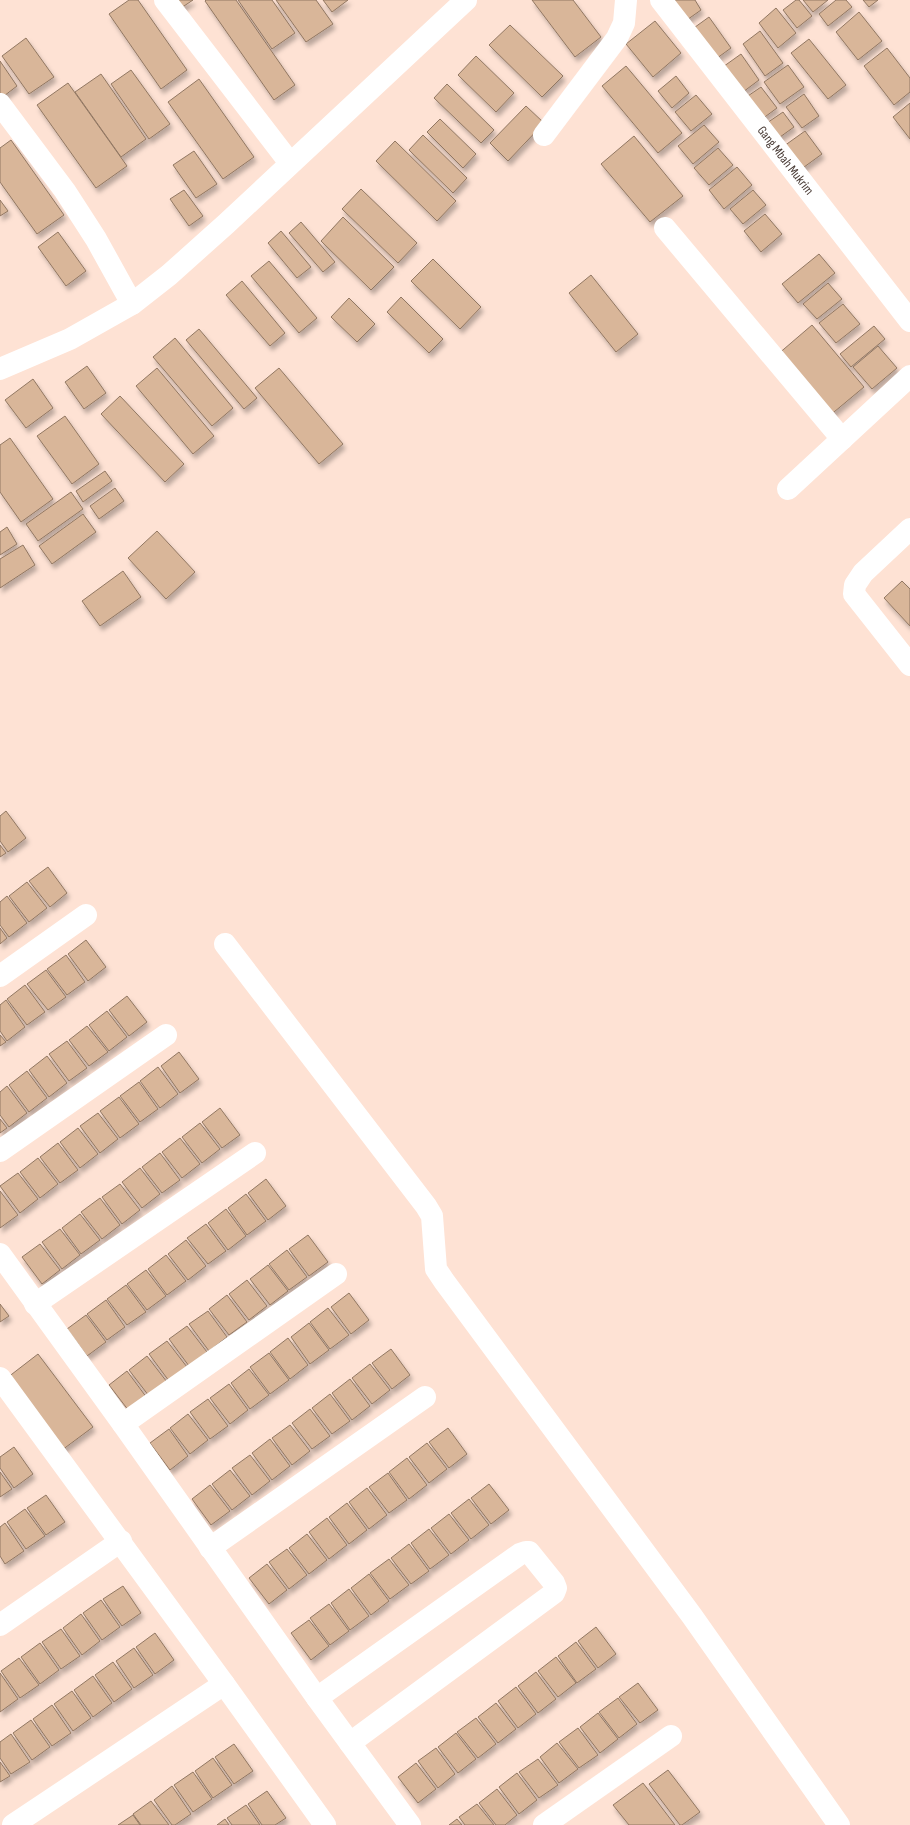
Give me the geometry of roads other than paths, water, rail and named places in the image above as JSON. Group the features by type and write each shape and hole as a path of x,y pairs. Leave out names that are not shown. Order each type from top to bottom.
{"street":[{"path":"165,0 290,163"},
{"path":"0,369 70,339 132,304 169,275 226,224 466,0"},
{"path":"544,135 617,38 624,23 626,0"},
{"name":"Gang Mbah Mukrim","path":"661,0 910,321"},
{"path":"0,104 65,191 96,239 132,304"},
{"path":"666,228 842,439"},
{"path":"788,489 910,376"},
{"path":"910,529 863,573 855,585 854,594 910,665"},
{"path":"0,976 86,915"},
{"path":"225,944 426,1206 432,1216 436,1269 444,1281 692,1616 839,1825"},
{"path":"0,1152 166,1035"},
{"path":"35,1304 254,1153"},
{"path":"0,1254 124,1424 210,1548 410,1825"},
{"path":"124,1424 336,1274"},
{"path":"0,1378 7,1403 121,1541 325,1825"},
{"path":"210,1548 425,1397"},
{"path":"0,1625 121,1541"},
{"path":"317,1698 520,1554 529,1552 554,1583 556,1588 554,1593 350,1742"},
{"path":"13,1825 224,1684"},
{"path":"544,1825 671,1736"}]}
